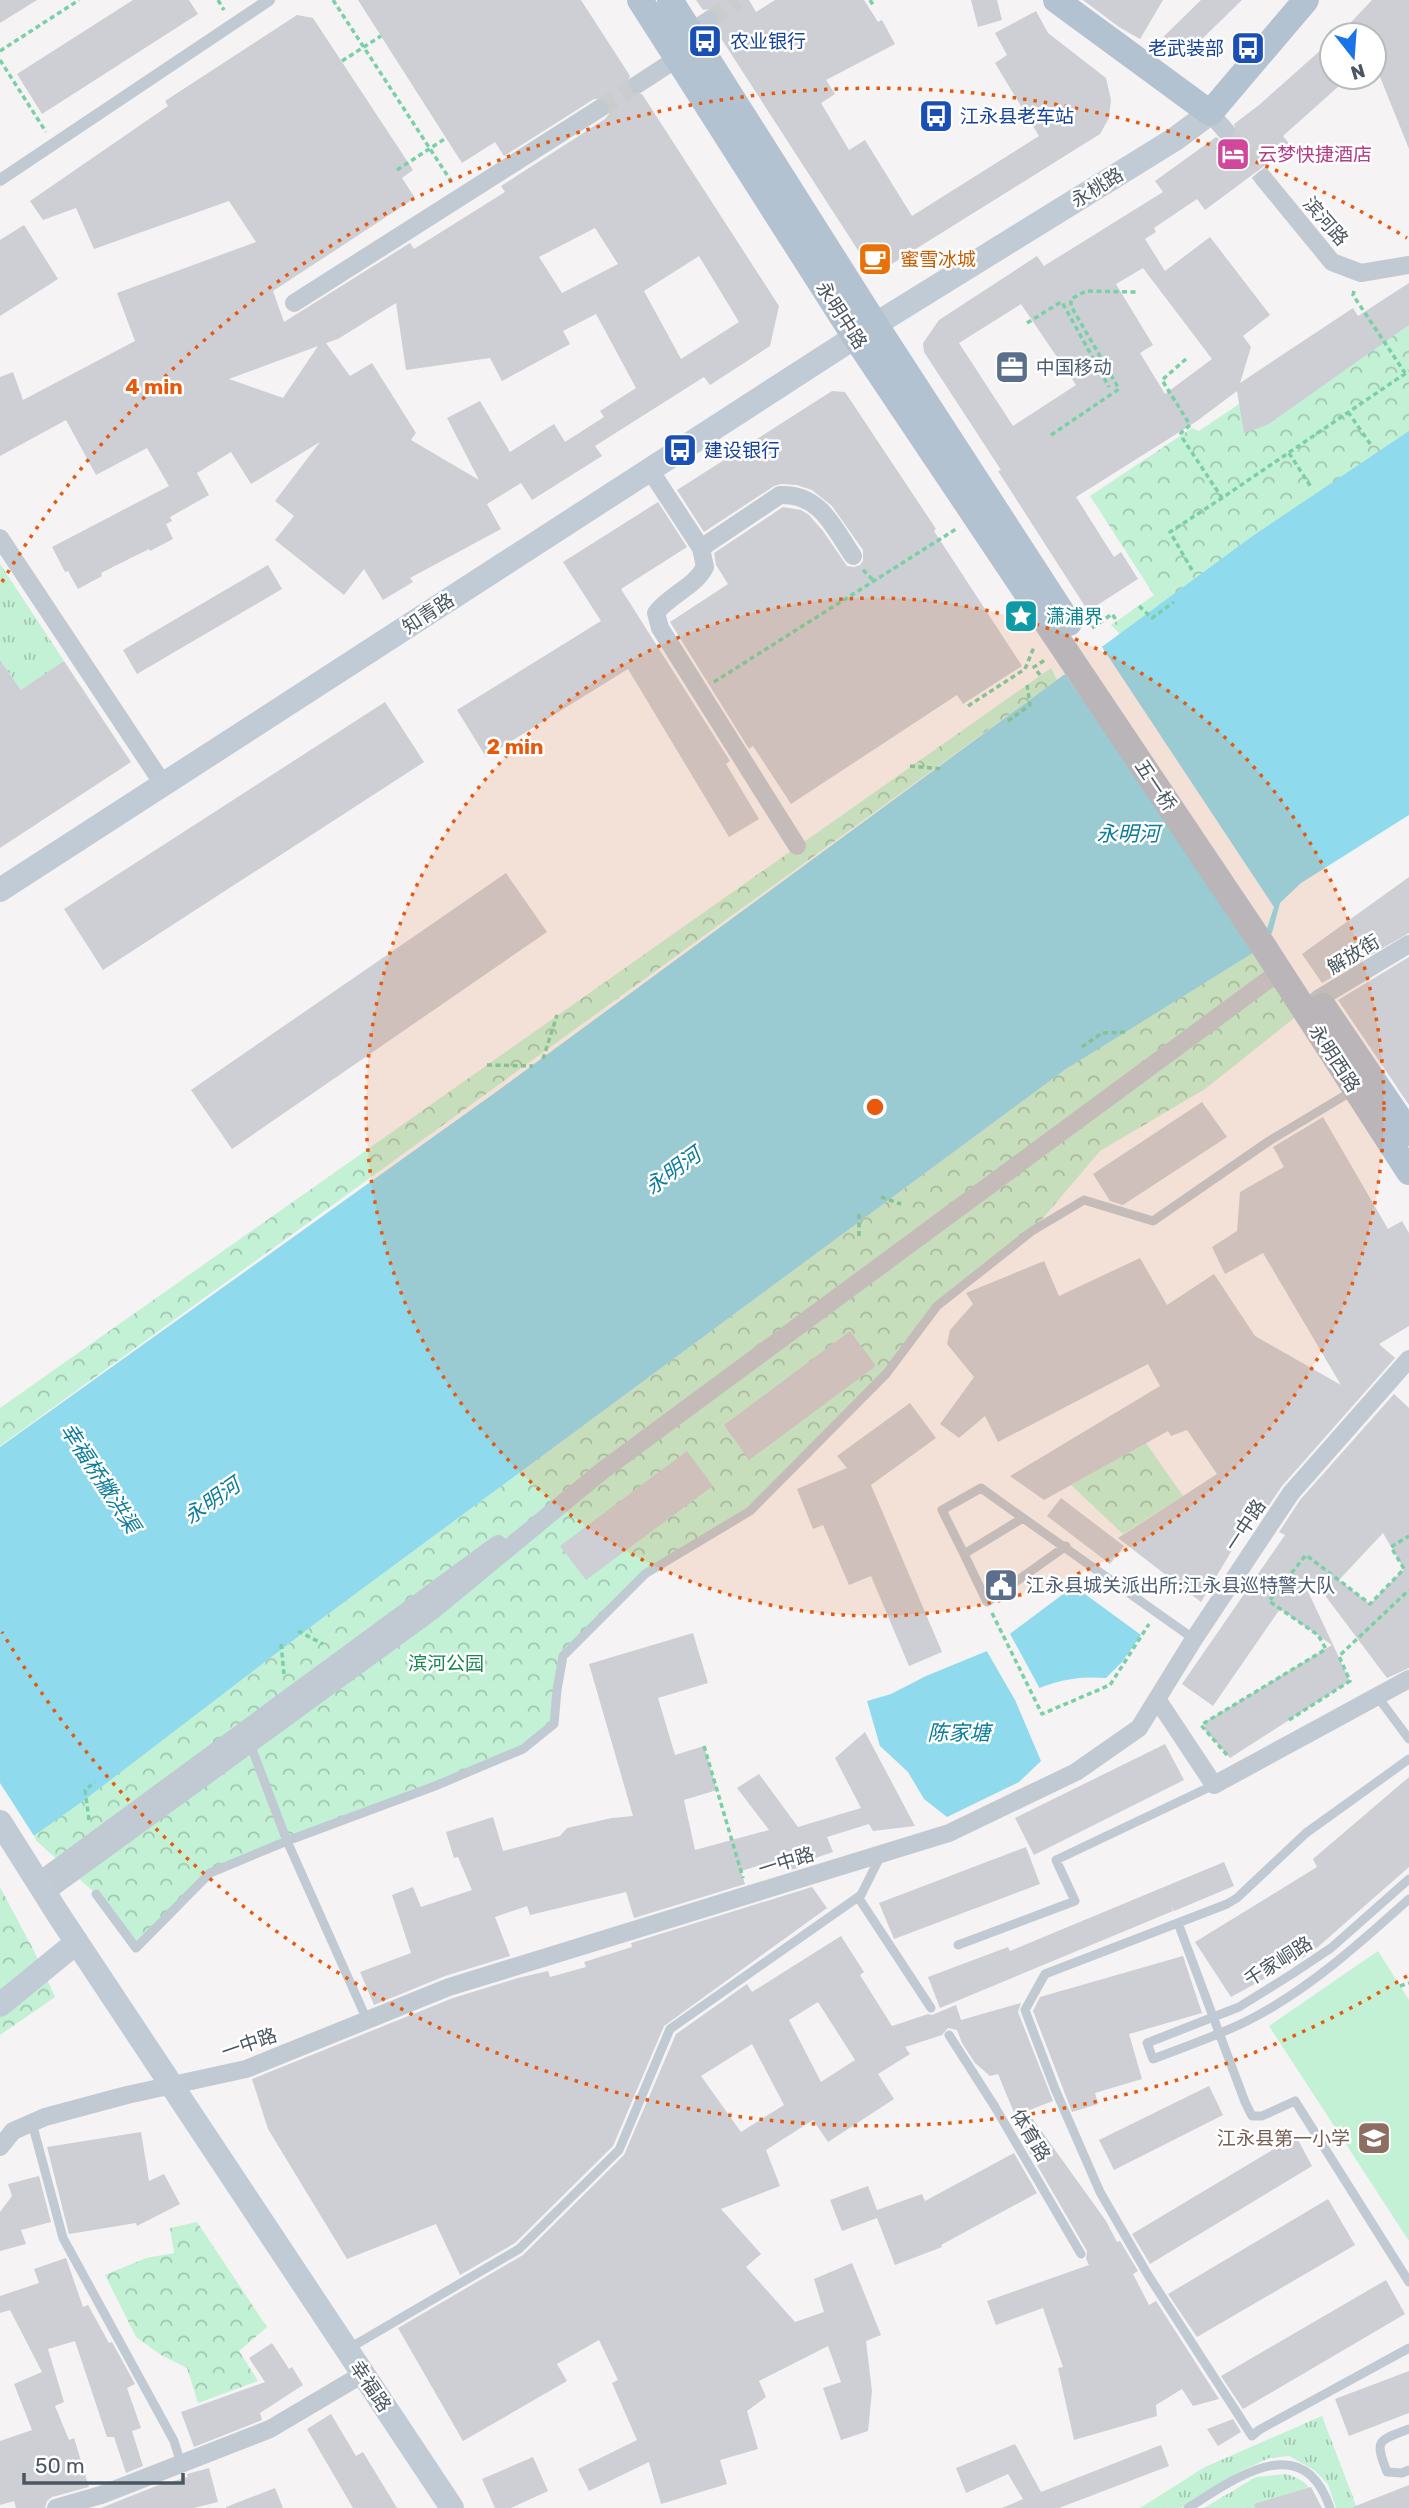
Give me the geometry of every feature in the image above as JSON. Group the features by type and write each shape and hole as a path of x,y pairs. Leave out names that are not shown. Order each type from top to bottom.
{"main road":[{"name":"永明中路","path":"640,0 865,330 1050,628"},
{"name":"永明中路","path":"670,0 700,26 865,330 976,516 1050,628"},
{"path":"1056,0 1218,122"},
{"name":"永桃路","path":"865,330 1175,139 1218,122 1306,0"},
{"name":"知青路","path":"0,890 865,330"},
{"name":"五一桥","path":"1050,628 1268,939"},
{"name":"永明西路","path":"1268,939 1280,971 1409,1172"},
{"name":"永明西路","path":"1268,939 1318,999 1407,1126"},
{"path":"0,1822 42,1887"},
{"name":"幸福路","path":"42,1887 452,2508"},
{"path":"0,2005 77,1942"}],"street":[{"path":"0,180 269,0"},
{"path":"638,84 678,58"},
{"path":"294,303 599,109"},
{"name":"滨河路","path":"1264,178 1332,262 1361,273"},
{"path":"1361,273 1409,265"},
{"path":"650,470 701,548 705,567 699,580 663,603 656,613 660,628 797,846"},
{"path":"701,548 780,495 792,495 812,501 853,556"},
{"path":"0,538 163,785"},
{"name":"解放街","path":"1318,999 1409,944"},
{"path":"42,1887 458,1573 588,1483 1280,971"},
{"name":"一中路","path":"0,2147 13,2131 46,2117 127,2095 246,2069 449,1987 948,1833 1076,1772 1139,1728 1291,1493 1409,1359"},
{"path":"42,1887 250,1744 465,1586 588,1483"},
{"path":"1157,1699 1214,1785 1409,1679"},
{"path":"56,2508 101,2495 270,2429 363,2374"}],"lane":[{"path":"96,1894 136,1948 210,1873 523,1749 554,1724 556,1690 563,1656 645,1574 750,1511 886,1374 937,1306 1032,1231 1084,1200 1153,1221 1269,1140 1355,1089"},
{"path":"1066,1546 987,1602 942,1510 981,1488 1066,1546 1195,1639"},
{"path":"964,1554 1023,1518"},
{"path":"1377,1696 1409,1739"},
{"path":"250,1744 287,1841 367,2020"},
{"path":"1409,1759 1306,1833 1237,1898 1045,1974 1025,2010 1055,2089 1100,2192 1169,2308 1252,2436 1409,2348"},
{"path":"958,1945 1075,1901 1056,1860 1214,1785"},
{"path":"347,2350 519,2249 619,2150 670,2029 861,1895 882,1853"},
{"name":"千家峒路","path":"1409,1879 1331,1948 1239,2007 1147,2043 1153,2059 1247,2021 1337,1961 1409,1899"},
{"path":"858,1897 931,2008"},
{"path":"1178,1923 1252,2116 1262,2116 1295,2101 1409,2283"},
{"name":"体育路","path":"949,2035 995,2107 1081,2254"},
{"path":"32,2123 63,2238 174,2441 181,2463"},
{"path":"1409,2429 1386,2438 1378,2449 1387,2472 1402,2473 1409,2470"},
{"path":"1188,2508 1244,2473 1283,2464 1299,2467 1314,2478 1324,2490 1329,2508"}],"path":[{"path":"0,51 79,0"},
{"path":"332,0 461,198"},
{"path":"870,0 874,6"},
{"path":"342,61 381,36"},
{"path":"0,60 53,144"},
{"path":"397,170 446,138"},
{"path":"1192,570 1170,533 1407,372 1353,295 1361,273"},
{"path":"1051,435 1119,389 1071,306 1071,299 1086,292 1136,292"},
{"path":"1027,323 1061,302 1109,387"},
{"path":"1186,359 1162,380 1190,425 1180,434 1222,498"},
{"path":"1348,412 1371,445"},
{"path":"1289,453 1311,486"},
{"path":"699,691 976,516"},
{"path":"1139,606 1152,618 1174,602"},
{"path":"968,706 1025,669 1050,628"},
{"path":"1009,722 1030,705 1027,684"},
{"path":"910,766 944,769"},
{"path":"543,1059 557,1015"},
{"path":"1082,1047 1102,1033 1127,1032"},
{"path":"487,1065 533,1066"},
{"path":"881,1197 901,1204"},
{"path":"859,1214 859,1236"},
{"path":"1230,1758 1201,1725 1326,1649 1318,1635 1269,1601 1306,1555 1370,1604 1404,1569 1391,1547 1409,1536"},
{"path":"1285,1723 1350,1681 1339,1656 1409,1590"},
{"path":"987,1602 1042,1714 1110,1685 1157,1612"},
{"path":"298,1631 323,1644"},
{"path":"281,1644 284,1674"},
{"path":"704,1746 748,1894"},
{"path":"90,1821 85,1790 95,1782"},
{"path":"1400,1986 1409,1983"}],"green space":[{"path":"1409,325 1409,432 1305,501 1120,634 1111,625 1154,595 1090,496 1192,428 1199,431 1242,402 1395,335"},
{"path":"0,564 64,661 37,680 30,703 0,660"},
{"path":"1051,668 1057,680 0,1446 0,1408"},
{"name":"滨河公园","path":"1261,944 1303,1011 1205,1089 1100,1151 1032,1231 937,1306 886,1374 808,1459 750,1511 644,1574 563,1656 554,1724 523,1749 210,1873 136,1948 96,1894 32,1837 316,1623 1066,1069"},
{"path":"1146,1443 1183,1496 1123,1534 1071,1485"},
{"path":"0,1887 55,1997 0,2035"},
{"name":"江永县第一小学","path":"1378,1951 1409,2000 1409,2241 1269,2026"},
{"path":"197,2222 267,2327 239,2351 258,2381 198,2403 187,2368 161,2355 136,2337 105,2275 146,2258 174,2253 170,2228"},
{"path":"1322,2416 1357,2508 1336,2508 1328,2484 1314,2470 1289,2456 1269,2458 1241,2471 1181,2508 1140,2508 1205,2467"},
{"path":"1286,2474 1300,2479 1308,2486 1320,2508 1204,2508 1256,2477"}],"water":[{"name":"永明河","path":"1409,431 1409,815 1301,883 1280,903 1272,933 1256,951 1066,1069 316,1623 83,1801 0,1856 0,1447 496,1092 1254,535"},
{"name":"陈家塘","path":"1074,1586 1141,1635 1122,1662 1106,1678 1081,1678 1059,1682 1015,1700 1041,1761 1019,1782 947,1817 924,1799 908,1772 880,1746 867,1701 891,1694 926,1676 987,1651"}],"pier":[{"path":"1100,644 1274,907 1262,944 1256,951 1063,671"},
{"path":"1009,1632 1040,1689 1015,1700 985,1648"},
{"path":"0,1783 36,1839 0,1860"}],"building":[{"path":"0,0 37,0 0,23"},
{"path":"133,0 189,0 198,14 42,114 17,74"},
{"path":"358,0 581,0 630,76 628,90 633,94 642,94 779,306 770,346 710,385 704,377 595,446 602,456 532,500 521,483 487,504 501,529 410,578 413,582 383,600 364,569 344,595 275,540 294,516 275,501 320,442 251,484 231,452 197,473 209,495 170,517 172,521 166,524 173,539 101,573 102,576 78,589 68,571 65,572 52,547 169,486 147,448 96,475 66,420 0,456 0,377 13,372 23,400 135,341 117,293 256,242 229,201 94,249 76,208 43,220 30,201 168,106 165,101 297,15 313,18 413,170 402,178 415,198 273,291 284,322 410,243 414,249 505,192 501,186 605,119 609,114 608,102 594,99 504,156 495,142 462,163","holes":["595,228 618,264 562,293 539,257","699,256 739,322 681,359 644,291","396,303 406,370 490,358 502,381 570,344 563,331 596,314 636,388 600,411 604,417 565,442 554,424 510,452 480,401 447,418 479,480 411,440 416,433 372,363 350,376 326,343 338,339","318,346 283,398 229,379"]},
{"path":"696,0 749,0 756,12 775,0 864,0 878,22 882,20 895,44 826,80 835,94 821,103 849,150 865,140 912,216 1039,136 995,63 1007,55 995,33 1036,11 1048,33 1106,78 1111,100 1109,118 1100,134 874,275 715,29 720,20 718,13 709,9 703,10"},
{"path":"971,0 997,0 1002,20 978,27"},
{"path":"1083,0 1163,0 1140,39"},
{"path":"1201,0 1242,0 1203,38 1183,49 1172,51 1152,48"},
{"path":"1372,0 1409,0 1409,149 1386,91 1388,91 1388,21 1352,21"},
{"path":"1318,52 1318,91 1333,91 1283,136 1291,146 1205,210 1197,199 1154,228 1156,232 1145,239 1165,271 1210,237 1270,315 1243,336 1251,347 1240,383 1353,308 1358,316 1409,283 1409,325 1267,425 1244,433 1237,391 1197,421 1076,497 1114,557 1121,552 1138,579 1088,611 924,352 923,343 939,320 1037,256 1044,266 1163,192 1155,181 1216,137 1222,141 1232,139 1236,133 1234,124","holes":["1143,268 1212,359 1165,394 1140,353 1153,345 1116,284","1021,304 1076,385 1013,426 959,343"]},
{"path":"24,225 58,279 0,316 0,240"},
{"path":"832,391 845,392 1022,666 963,704 957,695 791,804 753,746 749,749 670,622 728,584 716,565 714,553 783,507 801,510 809,515 847,566 860,565 863,561 863,550 832,506 812,490 797,485 774,486 704,532 677,490"},
{"path":"658,502 687,547 621,589 730,761 726,764 759,819 729,837 628,669 486,757 457,710 601,621 563,562"},
{"path":"268,565 282,589 137,674 123,650"},
{"path":"0,660 21,690 64,661 131,762 0,848"},
{"path":"385,702 424,762 103,970 64,909"},
{"path":"506,873 547,932 232,1149 191,1090"},
{"path":"1409,877 1409,933 1322,983 1302,954"},
{"path":"1409,957 1409,1105 1338,1000"},
{"path":"1202,1102 1227,1137 1123,1205 1110,1201 1093,1174"},
{"path":"1323,1117 1388,1229 1402,1221 1409,1233 1409,1326 1379,1344 1395,1358 1282,1486 1257,1523 1250,1520 1201,1602 1118,1538 1217,1474 1187,1430 1171,1436 1168,1431 1044,1500 1010,1476 1160,1386 1148,1364 998,1442 985,1416 959,1438 940,1424 974,1377 947,1344 950,1330 973,1304 966,1293 1044,1261 1059,1296 1140,1258 1167,1305 1214,1274 1255,1336 1341,1385 1263,1253 1225,1274 1212,1247 1237,1231 1240,1192 1284,1167 1273,1147"},
{"path":"850,1331 876,1366 749,1460 724,1425"},
{"path":"1394,1394 1409,1408 1409,1668 1387,1678 1312,1578 1304,1583 1350,1681 1230,1758 1205,1730 1205,1722 1332,1645 1280,1609 1213,1706 1182,1684 1285,1535 1279,1532 1300,1500","holes":["1383,1533 1404,1569 1370,1604 1339,1580"]},
{"path":"910,1403 936,1438 871,1485 942,1652 909,1666 871,1576 849,1585 823,1525 813,1529 797,1489 847,1468 837,1456"},
{"path":"687,1451 713,1486 586,1580 560,1546"},
{"path":"1061,1498 1124,1546 1110,1564 1047,1516"},
{"path":"693,1633 708,1683 658,1698 675,1755 704,1746 717,1790 684,1800 695,1850 769,1830 737,1788 759,1774 798,1827 861,1808 835,1758 865,1732 915,1826 873,1831 869,1824 827,1837 833,1852 795,1865 798,1868 786,1871 791,1856 741,1871 745,1884 634,1918 626,1892 530,1915 527,1906 495,1917 510,1956 445,1976 374,2005 360,1972 411,1953 392,1895 413,1887 421,1907 472,1890 458,1857 454,1858 446,1832 493,1817 503,1851 560,1836 567,1828 633,1816 589,1664"},
{"path":"1165,1744 1184,1780 1034,1855 1015,1818"},
{"path":"1409,1777 1409,1867 1311,1953 1231,1997 1195,1942 1317,1867 1313,1859"},
{"path":"1026,1847 1040,1884 894,1939 879,1903"},
{"path":"1224,1862 1234,1886 1174,1911 1171,1906 1173,1911 940,2008 928,1977 1008,1947 1010,1951"},
{"path":"812,1887 827,1908 664,2026 613,2146 515,2243 460,2275 436,2224 347,2259 268,2129 252,2079 453,1998 548,1971 550,1977 586,1967 584,1962 632,1947 631,1943"},
{"path":"841,1936 864,1972 860,1975 892,2026 956,2005 961,2020 1021,2003 1018,2012 1053,2101 1027,2111 1106,2221 1117,2242 1120,2241 1138,2271 1133,2274 1149,2305 1156,2301 1219,2399 1193,2406 1182,2389 1156,2405 1157,2416 1074,2440 1058,2368 1063,2367 1043,2308 996,2325 987,2301 1089,2265 1086,2259 1087,2251 1019,2134 1022,2132 998,2074 990,2076 975,2063 957,2030 948,2028 942,2035 905,2047 910,2054 878,2074 894,2099 828,2142 813,2120 766,2150 780,2186 721,2209 761,2254 746,2267 795,2322 824,2312 814,2279 852,2263 881,2335 866,2341 872,2391 868,2431 841,2440 823,2388 841,2382 828,2346 759,2381 766,2397 747,2411 758,2449 720,2460 727,2484 661,2504 649,2462 589,2491 578,2469 637,2440 612,2383 618,2380 599,2340 557,2364 567,2381 463,2441 398,2328 523,2255 624,2155 676,2034 747,1984 752,1992","holes":["818,2002 855,2060 821,2082 789,2020","752,2044 784,2105 741,2132 701,2076"]},
{"path":"1183,1956 1202,2013 1129,2034 1142,2079 1095,2093 1098,2104 1072,2112 1033,2011 1040,1997"},
{"path":"1209,2086 1223,2115 1114,2170 1099,2140"},
{"path":"141,2132 149,2181 164,2174 180,2204 137,2226 136,2223 69,2234 47,2147"},
{"path":"1296,2136 1312,2166 1150,2264 1132,2234"},
{"path":"1014,2153 1037,2193 941,2245 942,2247 895,2265 877,2218 842,2231 830,2200 868,2186 877,2210 922,2194 925,2201"},
{"path":"39,2176 51,2222 21,2230 26,2244 0,2251 0,2212 12,2196 8,2184"},
{"path":"1328,2199 1355,2245 1197,2337 1168,2294"},
{"path":"66,2258 83,2307 88,2305 135,2384 127,2388 141,2428 132,2431 143,2466 126,2473 114,2437 107,2437 75,2341 48,2349 64,2402 55,2406 69,2440 74,2438 89,2487 52,2497 45,2508 16,2508 14,2501 0,2505 0,2441 32,2430 14,2384 42,2372 10,2310 0,2313 0,2296 39,2283 34,2269"},
{"path":"1386,2280 1405,2314 1243,2409 1221,2376"},
{"path":"272,2343 303,2385 260,2413 262,2420 194,2447 181,2412 265,2382 249,2358"},
{"path":"1409,2371 1409,2413 1349,2436 1335,2399"},
{"path":"331,2414 356,2456 363,2452 397,2508 353,2508 307,2429"},
{"path":"1233,2419 1241,2432 1218,2446 1207,2429"},
{"path":"1015,2444 1041,2492 1161,2445 1169,2466 1059,2508 1002,2508 1023,2499 1008,2474 966,2493 956,2468"},
{"path":"533,2457 548,2491 511,2508 495,2508 482,2479"},
{"path":"209,2468 218,2502 194,2508 101,2508 156,2486 188,2477 187,2474"},
{"path":"1409,2485 1409,2508 1353,2507"},
{"path":"1311,2487 1322,2508 1255,2508 1254,2504"},
{"path":"275,2488 283,2508 226,2508 226,2507"}],"tunnel":[{"path":"709,20 738,0"},
{"path":"599,109 638,84"},
{"path":"1225,130 1264,179"}],"place":[{"name":"农业银行","path":"705,41"},
{"name":"老武装部","path":"1248,48"},
{"name":"江永县老车站","path":"936,116"},
{"name":"云梦快捷酒店","path":"1233,154"},
{"name":"蜜雪冰城","path":"875,259"},
{"name":"中国移动","path":"1012,367"},
{"name":"建设银行","path":"680,450"},
{"name":"潇浦界","path":"1021,616"},
{"name":"江永县城关派出所;江永县巡特警大队","path":"1001,1585"},
{"name":"江永县第一小学","path":"1374,2138"}],"water label":[{"name":"幸福桥撇洪渠","path":"100,1478"}]}
